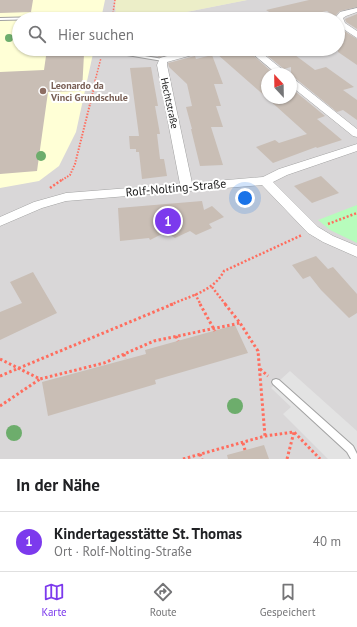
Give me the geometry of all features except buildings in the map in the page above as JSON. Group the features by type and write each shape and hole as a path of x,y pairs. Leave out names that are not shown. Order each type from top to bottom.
{"street":[{"path":"345,13 357,10"},
{"path":"345,26 357,35"},
{"name":"Hechtstraße","path":"178,56 163,60 162,65 187,188"},
{"path":"260,56 275,68"},
{"path":"297,86 357,134"},
{"name":"Rolf-Nolting-Straße","path":"0,222 38,205 66,197 265,181 283,172 357,147"},
{"path":"265,181 313,230 328,239 357,252"}],"lane":[{"path":"0,18 12,18"},
{"path":"139,56 163,60"},
{"path":"276,382 350,449 355,459"}],"path":[{"path":"113,12 115,0"},
{"path":"38,205 50,189 70,175 101,56"},
{"path":"0,376 212,287 220,279 224,271 313,230 357,213"},
{"path":"212,287 240,323 258,350 265,436"},
{"path":"195,294 214,330"},
{"path":"0,406 40,379 75,371 104,362 154,341 214,330 240,323"},
{"path":"176,336 178,341"},
{"path":"124,354 125,359"},
{"path":"0,359 40,379"},
{"path":"183,459 265,436 294,432"},
{"path":"287,459 294,432"},
{"path":"294,432 320,459"},
{"path":"242,443 245,450"},
{"path":"200,454 202,459"}],"shaded area":[{"path":"0,0 115,0 116,12 12,12 12,56 345,56 345,12 186,12 247,0 357,0 357,459 0,459"},
{"name":"Leonardo da Vinci Grundschule","path":"0,0 105,0 102,12 12,12 12,56 92,56 76,132 59,166 39,181 0,188"},
{"path":"115,0 247,0 186,12 116,12"},
{"path":"290,371 357,431 357,459 328,459 283,414 291,407 271,388"}],"green space":[{"path":"357,205 357,243 330,230 318,220"}],"place":[{"name":"Leonardo da Vinci Grundschule","path":"43,91"},
{"name":"Kindertagesstätte St. Thomas","path":"168,221"}]}
